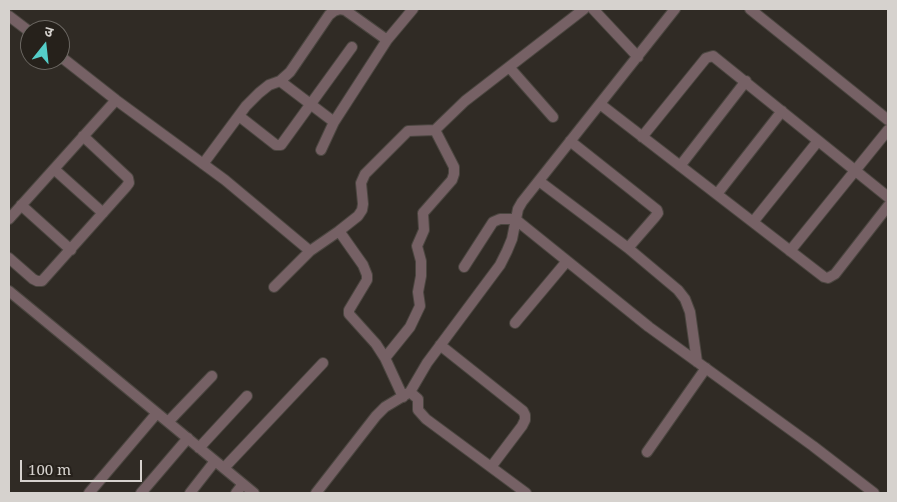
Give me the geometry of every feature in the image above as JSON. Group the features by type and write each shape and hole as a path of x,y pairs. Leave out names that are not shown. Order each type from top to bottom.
{"street":[{"path":"321,150 334,122 387,40 413,9"},
{"path":"274,287 310,251 353,221 362,210 361,183 365,174 408,131 435,130 465,102 584,9"},
{"path":"593,9 638,57"},
{"path":"316,493 376,416 385,407 407,395 427,363 500,265 508,251 515,219 522,202 675,9"},
{"path":"750,9 888,120"},
{"path":"203,164 259,92 269,85 280,81 290,72 329,15 334,11 346,10 387,40"},
{"path":"9,16 20,24"},
{"path":"239,116 279,146 284,142 352,48"},
{"path":"642,136 706,58 709,56 716,57 888,197"},
{"path":"70,64 225,180 310,251"},
{"path":"509,67 553,117"},
{"path":"280,81 334,122"},
{"path":"680,166 746,81"},
{"path":"9,219 116,100"},
{"path":"600,104 824,277 831,277 888,206"},
{"path":"717,194 782,111"},
{"path":"385,358 410,327 420,306 418,292 421,261 417,246 424,230 424,213 452,180 454,174 454,167 435,130"},
{"path":"790,251 888,130"},
{"path":"9,258 33,279 42,281 129,183 128,178 83,136"},
{"path":"570,141 657,210 658,213 655,217 628,248"},
{"path":"753,222 818,141"},
{"path":"54,169 104,213"},
{"path":"539,180 668,281 684,299 690,312 702,365 647,452"},
{"path":"21,205 70,250"},
{"path":"464,268 493,222 500,218 515,219 650,327 874,493"},
{"path":"339,231 363,265 367,275 349,310 349,314 376,344 407,395 418,399 418,410 426,419 526,493"},
{"path":"515,323 567,261"},
{"path":"9,291 254,493"},
{"path":"440,345 523,411 525,415 522,426 491,468"},
{"path":"224,468 323,363"},
{"path":"168,422 212,376"},
{"path":"199,448 247,396"},
{"path":"89,493 157,413"},
{"path":"141,493 188,438"},
{"path":"190,493 215,460"},
{"path":"236,493 243,484"}]}
